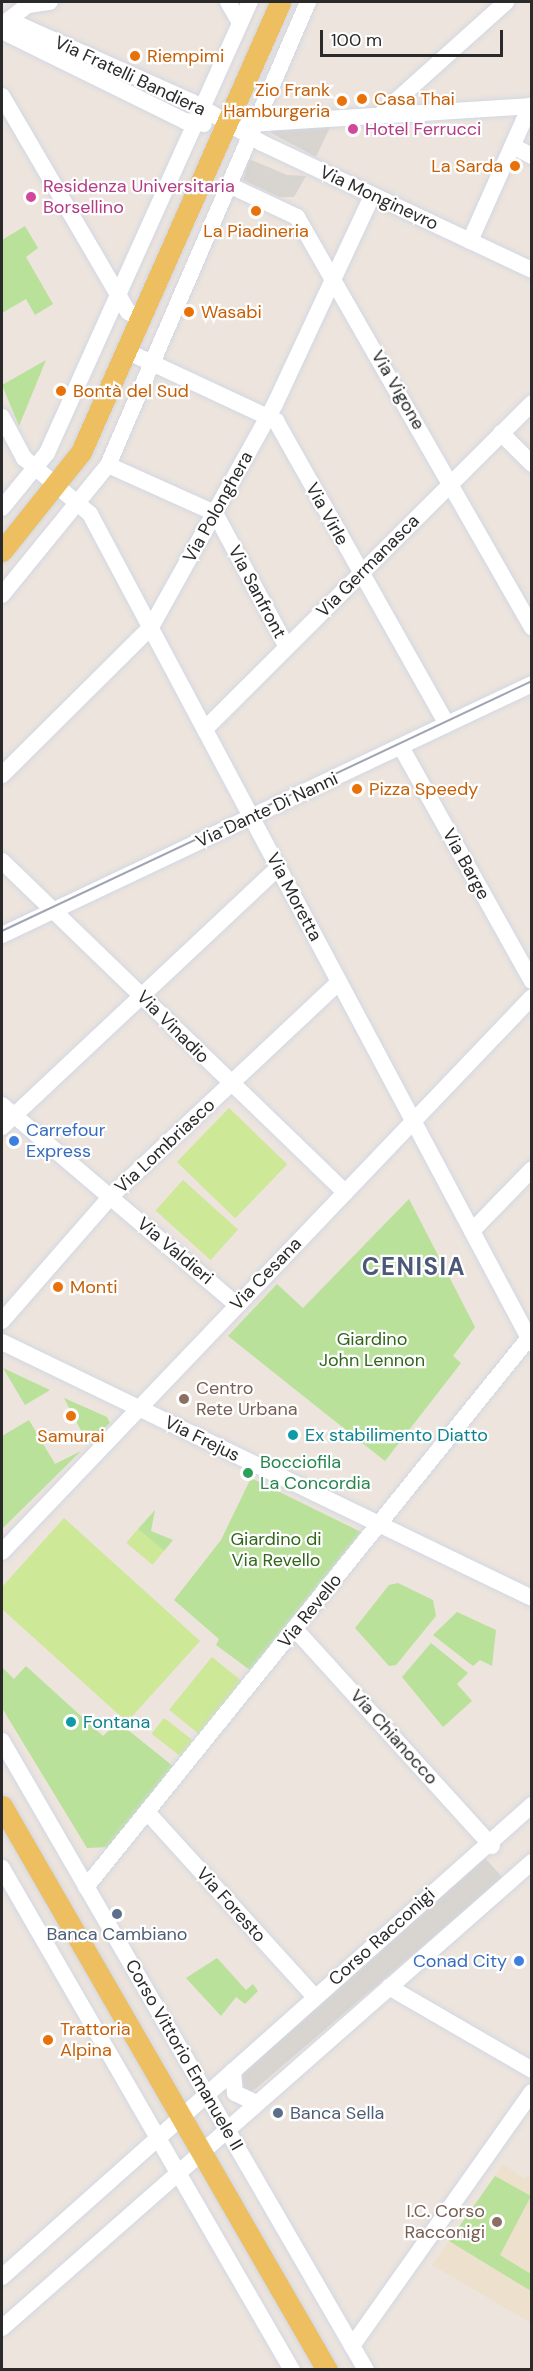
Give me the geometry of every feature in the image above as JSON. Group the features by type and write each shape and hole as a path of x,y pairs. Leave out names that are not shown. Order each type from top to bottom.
{"main road":[{"path":"2,551 57,486 81,452 280,2"},
{"name":"Corso Vittorio Emanuele II","path":"2,1806 327,2370"}],"street":[{"path":"6,28 28,5 49,2"},
{"path":"228,2 240,23"},
{"path":"2,508 47,453 250,2"},
{"path":"2,595 108,465 255,131 308,2"},
{"path":"379,116 504,4"},
{"name":"Via Fratelli Bandiera","path":"6,28 202,108 226,125"},
{"name":"Via Fratelli Bandiera","path":"6,28 195,124 226,125"},
{"path":"2,96 128,312 141,318"},
{"path":"255,131 379,116 531,106 470,241"},
{"name":"Via Monginevro","path":"226,125 255,131 372,196 531,270"},
{"path":"513,146 531,156"},
{"name":"Via Vigone","path":"231,186 286,210 297,218 452,482 531,628"},
{"name":"Via Polonghera","path":"2,775 151,627 269,415 372,196"},
{"path":"126,351 269,415"},
{"name":"Via Germanasca","path":"205,729 531,403"},
{"name":"Via Virle","path":"269,415 447,724"},
{"path":"2,417 34,469"},
{"path":"501,434 531,464"},
{"path":"108,465 215,513"},
{"name":"Via Moretta","path":"34,469 78,502 90,514 530,1338"},
{"name":"Via Sanfront","path":"215,513 287,647"},
{"name":"Via Dante Di Nanni","path":"2,935 531,684"},
{"name":"Via Barge","path":"401,747 531,981"},
{"name":"Via Vinadio","path":"2,861 345,1192"},
{"path":"5,1116 143,996 279,868"},
{"name":"Via Lombriasco","path":"2,1321 110,1197 232,1085 339,982"},
{"name":"Via Cesana","path":"2,1552 531,997"},
{"name":"Via Valdieri","path":"5,1116 110,1197 237,1305"},
{"path":"472,1231 531,1169"},
{"name":"Via Revello","path":"86,1887 148,1814 530,1338"},
{"name":"Via Frejus","path":"2,1342 531,1598"},
{"name":"Via Chianocco","path":"295,1629 491,1844"},
{"name":"Corso Vittorio Emanuele II","path":"2,1741 366,2370"},
{"name":"Corso Racconigi","path":"2,2277 315,1997 491,1844 531,1804"},
{"name":"Via Foresto","path":"148,1814 315,1997"},
{"path":"2,2328 531,1862"},
{"path":"2,1868 292,2370"},
{"path":"389,1987 531,2070"},
{"path":"233,2071 234,2093 256,2103"},
{"path":"352,2346 531,2092"}],"shaded area":[{"path":"333,121 316,157 271,133 273,128"},
{"path":"249,159 287,175 306,176 294,197 279,197 243,180"},
{"path":"483,1856 503,1878 247,2096 236,2077"},
{"name":"I.C. Corso Racconigi","path":"503,2164 523,2178 531,2175 531,2323 432,2265"}],"green space":[{"path":"25,226 38,248 26,257 53,304 35,315 26,299 2,313 2,240"},
{"path":"46,360 19,426 2,385"},
{"path":"229,1108 287,1164 235,1218 177,1162"},
{"path":"183,1180 238,1230 211,1260 156,1210"},
{"name":"Giardino John Lennon","path":"409,1199 475,1327 453,1356 461,1363 385,1461 228,1336 277,1284 303,1308"},
{"path":"3,1368 50,1390 25,1405"},
{"path":"64,1398 107,1417 110,1423 88,1444"},
{"path":"29,1420 55,1464 81,1451 2,1529 2,1436"},
{"name":"Giardino di Via Revello","path":"251,1478 361,1532 250,1670 216,1645 219,1639 174,1600 221,1540"},
{"path":"155,1510 151,1531 173,1540 164,1551 138,1529"},
{"path":"64,1518 200,1641 127,1722 2,1609 2,1587"},
{"path":"138,1529 164,1551 152,1565 126,1543"},
{"path":"398,1583 433,1600 436,1616 396,1665 389,1666 355,1628 389,1585"},
{"path":"457,1612 496,1630 492,1666 480,1660 473,1666 433,1635"},
{"path":"431,1643 468,1673 457,1684 472,1701 443,1727 402,1677"},
{"path":"212,1657 242,1681 199,1734 169,1710"},
{"path":"26,1666 103,1736 118,1722 174,1767 109,1847 87,1848 2,1708 2,1667 14,1679"},
{"path":"164,1718 193,1741 181,1757 152,1734"},
{"path":"217,1958 246,1990 253,1984 258,1991 245,2004 236,1997 221,2016 186,1978"},
{"path":"495,2176 531,2196 500,2255 531,2274 531,2291 449,2241"}],"tram line":[{"path":"2,931 532,681"}],"place":[{"name":"Riempimi","path":"135,56"},
{"name":"Casa Thai","path":"362,99"},
{"name":"Zio Frank Hamburgeria","path":"342,101"},
{"name":"Hotel Ferrucci","path":"353,129"},
{"name":"La Sarda","path":"515,166"},
{"name":"Residenza Universitaria Borsellino","path":"31,197"},
{"name":"La Piadineria","path":"256,211"},
{"name":"Wasabi","path":"189,312"},
{"name":"Bontà del Sud","path":"61,391"},
{"name":"Pizza Speedy","path":"357,789"},
{"name":"Carrefour Express","path":"14,1141"},
{"name":"Monti","path":"58,1287"},
{"name":"Centro Rete Urbana","path":"184,1399"},
{"name":"Samurai","path":"71,1416"},
{"name":"Ex stabilimento Diatto","path":"293,1435"},
{"name":"Bocciofila La Concordia","path":"248,1473"},
{"name":"Fontana","path":"71,1722"},
{"name":"Banca Cambiano","path":"117,1914"},
{"name":"Conad City","path":"519,1961"},
{"name":"Trattoria Alpina","path":"48,2040"},
{"name":"Banca Sella","path":"278,2113"},
{"name":"I.C. Corso Racconigi","path":"497,2222"}],"district":[{"name":"CENISIA","path":"414,1267"}]}
